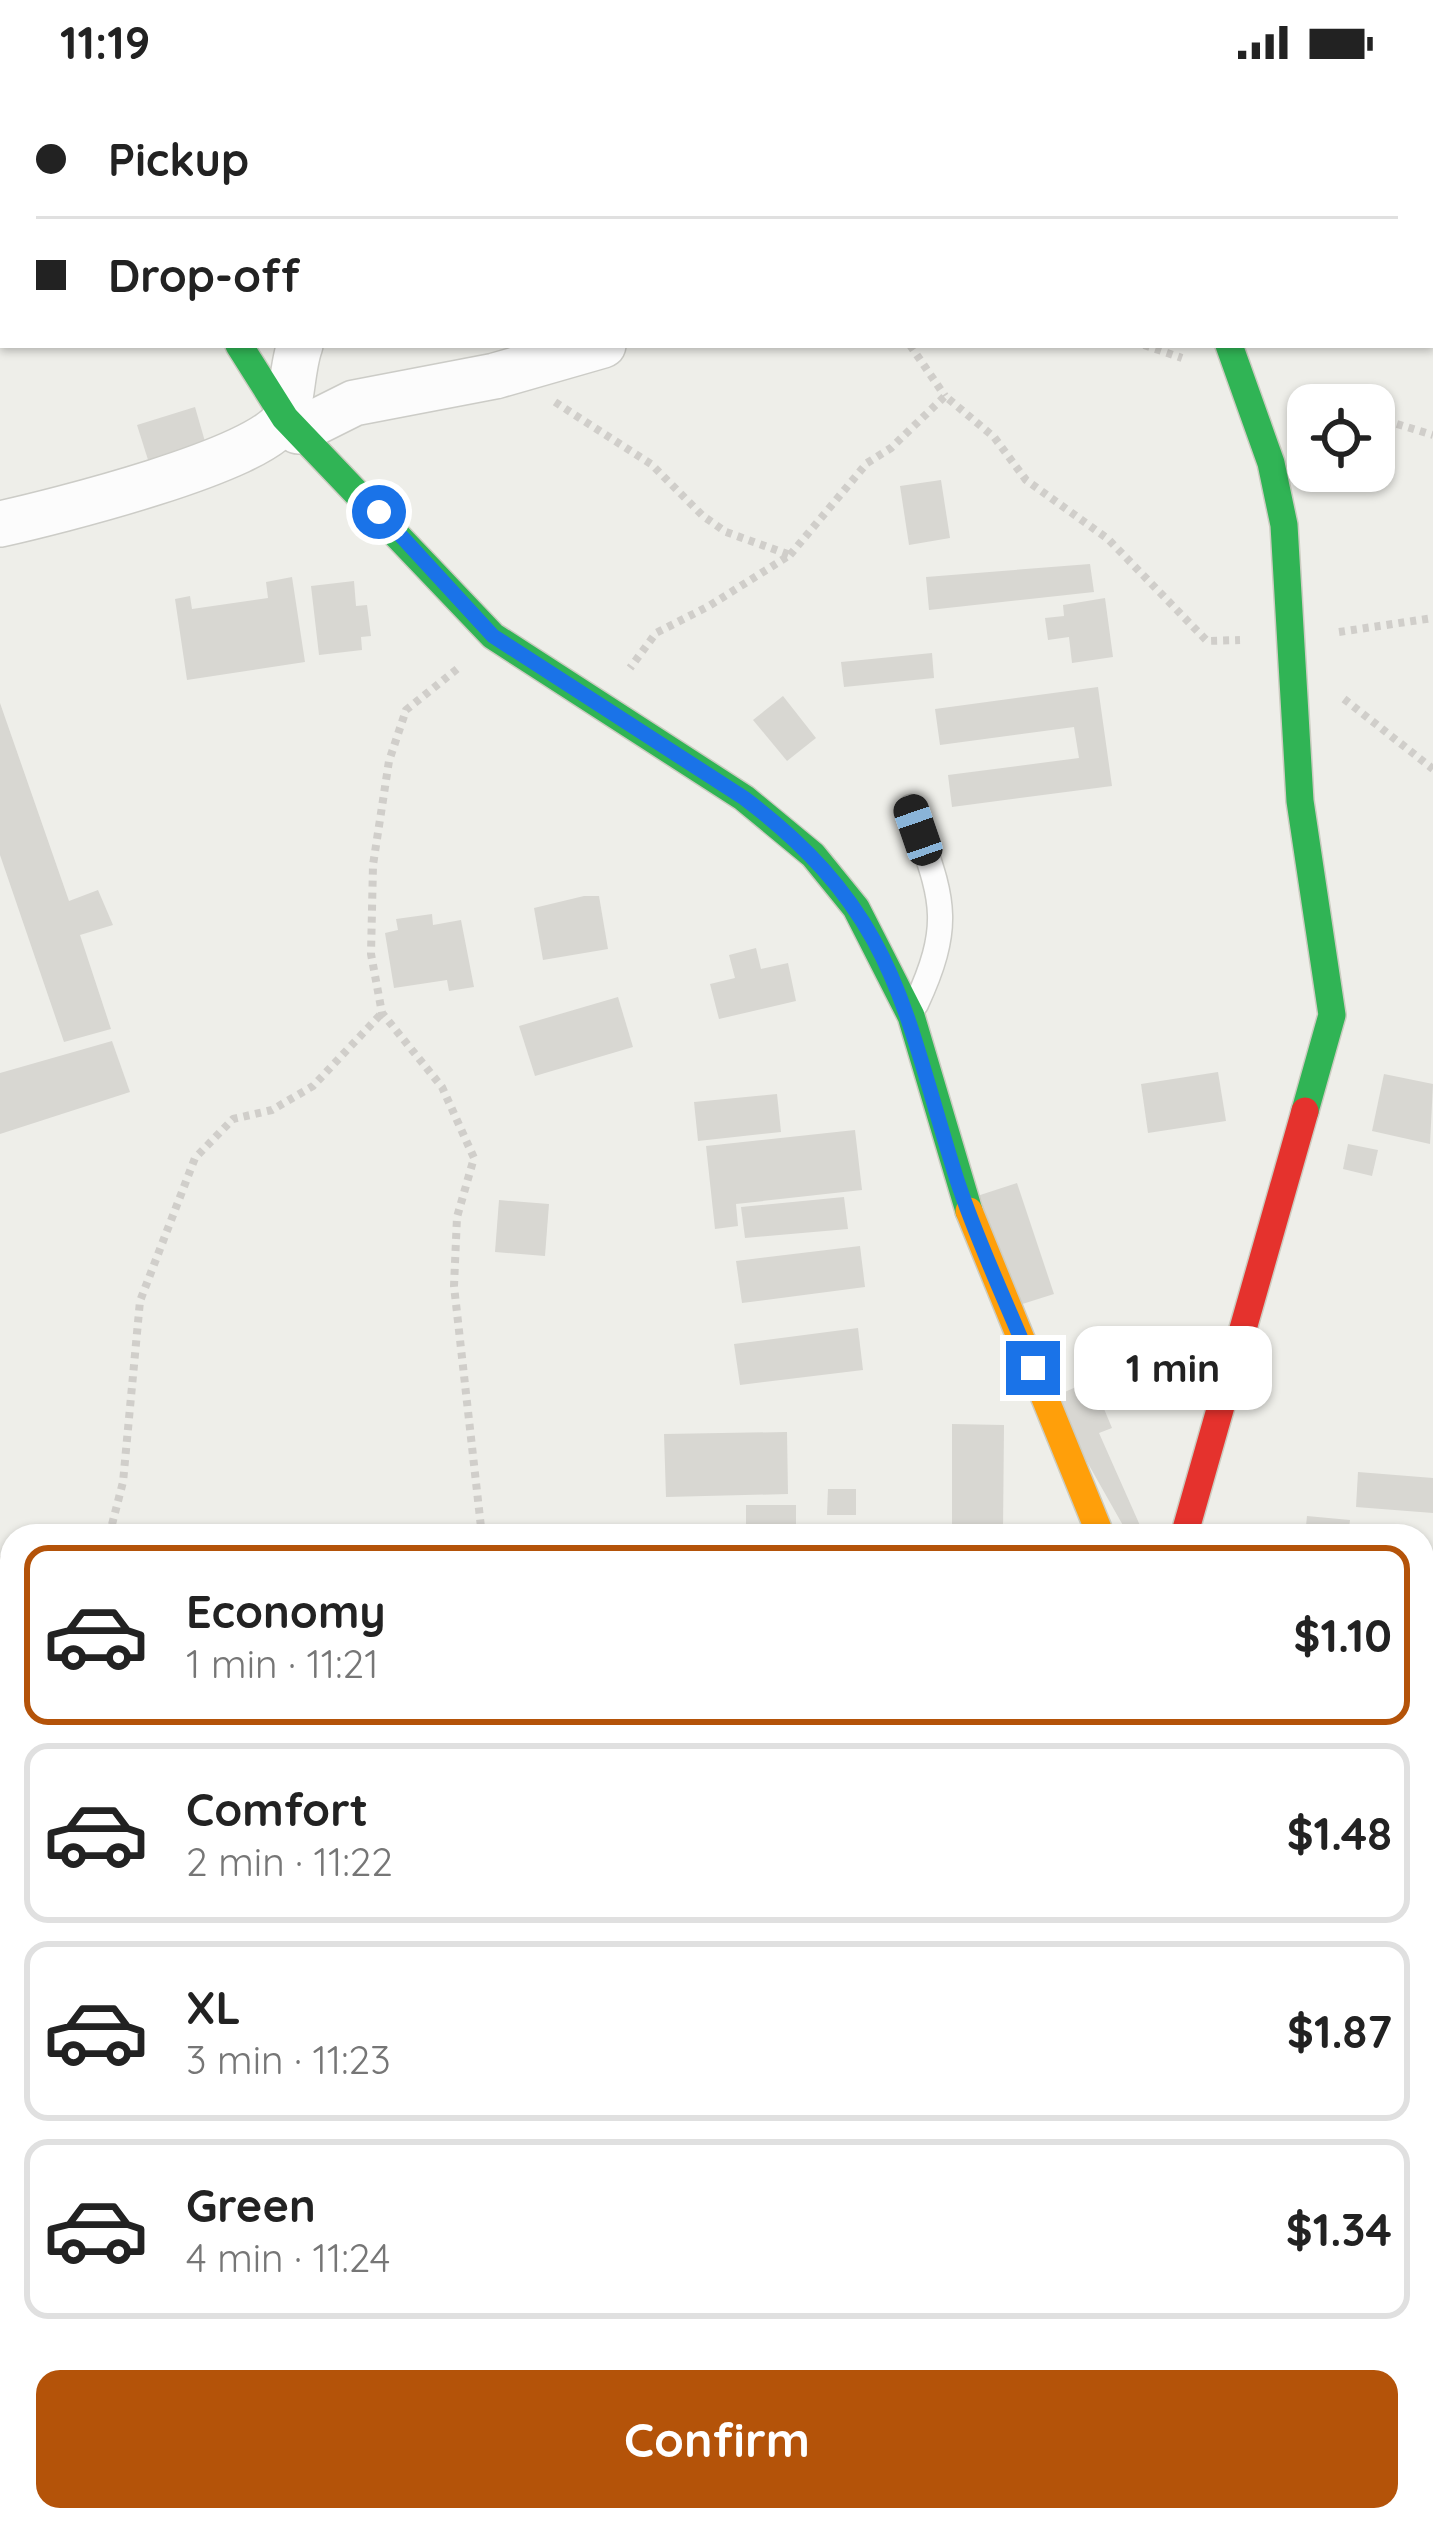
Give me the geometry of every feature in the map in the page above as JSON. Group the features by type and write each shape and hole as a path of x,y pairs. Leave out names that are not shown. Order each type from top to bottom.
{"street":[{"path":"241,348 292,425 493,636 744,798 813,855 866,925 910,1016 959,1187 1096,1524"},
{"path":"292,425 300,348"},
{"path":"0,524 194,469 354,403 516,371 593,348"},
{"path":"1187,1524 1330,1030 1326,955 1310,884 1300,801 1278,491 1230,348"}],"lane":[{"path":"910,806 938,892 943,927 937,957 910,1016"}],"path":[{"path":"912,348 945,396 994,437 1026,480 1108,539 1207,641 1292,639 1433,618"},
{"path":"516,371 580,422 651,464 715,524 790,555"},
{"path":"598,707 656,633 709,607 790,555 867,463 891,448 945,396"},
{"path":"1395,423 1433,435"},
{"path":"481,1524 454,1286 457,1217 474,1158 442,1087 382,1013 372,932 374,865 389,760 406,710 493,636"},
{"path":"1292,639 1346,701 1433,769"},
{"path":"112,1524 123,1482 140,1300 195,1158 233,1119 272,1110 313,1086 382,1013"}],"building":[{"path":"195,407 206,445 149,463 137,425"},
{"path":"941,480 950,538 909,545 900,486"},
{"path":"1090,564 1094,592 929,610 926,577"},
{"path":"292,577 305,662 187,680 175,599 190,596 192,609 268,598 266,582"},
{"path":"354,581 356,606 367,605 371,636 361,637 362,650 319,655 311,586"},
{"path":"1105,598 1113,657 1072,663 1069,637 1048,640 1045,618 1064,616 1063,605"},
{"path":"932,653 934,678 844,687 841,662"},
{"path":"1098,687 1112,786 952,807 948,775 1079,758 1074,727 940,745 935,709"},
{"path":"783,696 816,738 787,761 753,720"},
{"path":"0,703 69,901 98,890 113,925 80,935 111,1029 64,1042 0,855"},
{"path":"599,896 608,949 543,960 534,908"},
{"path":"432,914 433,925 461,920 474,987 449,991 447,980 394,988 385,933 398,930 396,919"},
{"path":"756,948 761,969 788,963 796,1001 719,1019 710,984 735,978 729,955"},
{"path":"618,997 633,1047 535,1076 519,1026"},
{"path":"112,1041 130,1092 0,1134 0,1073"},
{"path":"1218,1072 1226,1121 1148,1133 1141,1084"},
{"path":"1384,1074 1433,1084 1430,1144 1372,1131"},
{"path":"777,1094 781,1132 698,1141 694,1102"},
{"path":"855,1130 862,1190 736,1204 738,1226 715,1229 706,1146"},
{"path":"1348,1144 1378,1150 1372,1176 1343,1169"},
{"path":"1017,1183 1054,1294 1010,1308 974,1197"},
{"path":"844,1197 848,1229 745,1238 741,1207"},
{"path":"499,1200 549,1204 545,1256 495,1252"},
{"path":"860,1246 865,1287 742,1303 736,1261"},
{"path":"858,1328 863,1370 740,1385 734,1344"},
{"path":"1106,1353 1214,1354 1214,1388 1106,1388"},
{"path":"1092,1380 1112,1428 1099,1433 1139,1524 1122,1524 1051,1398"},
{"path":"952,1424 1004,1425 1003,1524 952,1524"},
{"path":"787,1432 788,1494 666,1497 664,1434"},
{"path":"1358,1472 1433,1478 1433,1513 1356,1507"},
{"path":"828,1489 856,1489 856,1515 827,1515"},
{"path":"746,1505 796,1505 796,1524 746,1524"},
{"path":"1307,1516 1350,1520 1350,1524 1306,1524"}],"traffic: fast":[{"path":"241,348 285,418 493,636 744,798 813,855 856,908 911,1016 969,1211"},
{"path":"1230,348 1271,463 1284,525 1300,801 1332,1015 1305,1111"}],"traffic: slow":[{"path":"969,1211 1096,1524"}],"traffic: jam":[{"path":"1187,1524 1305,1111"}],"route":[{"path":"379,512 493,636 744,798 813,855 837,883 876,941 910,1016 959,1187 1033,1368"}]}
